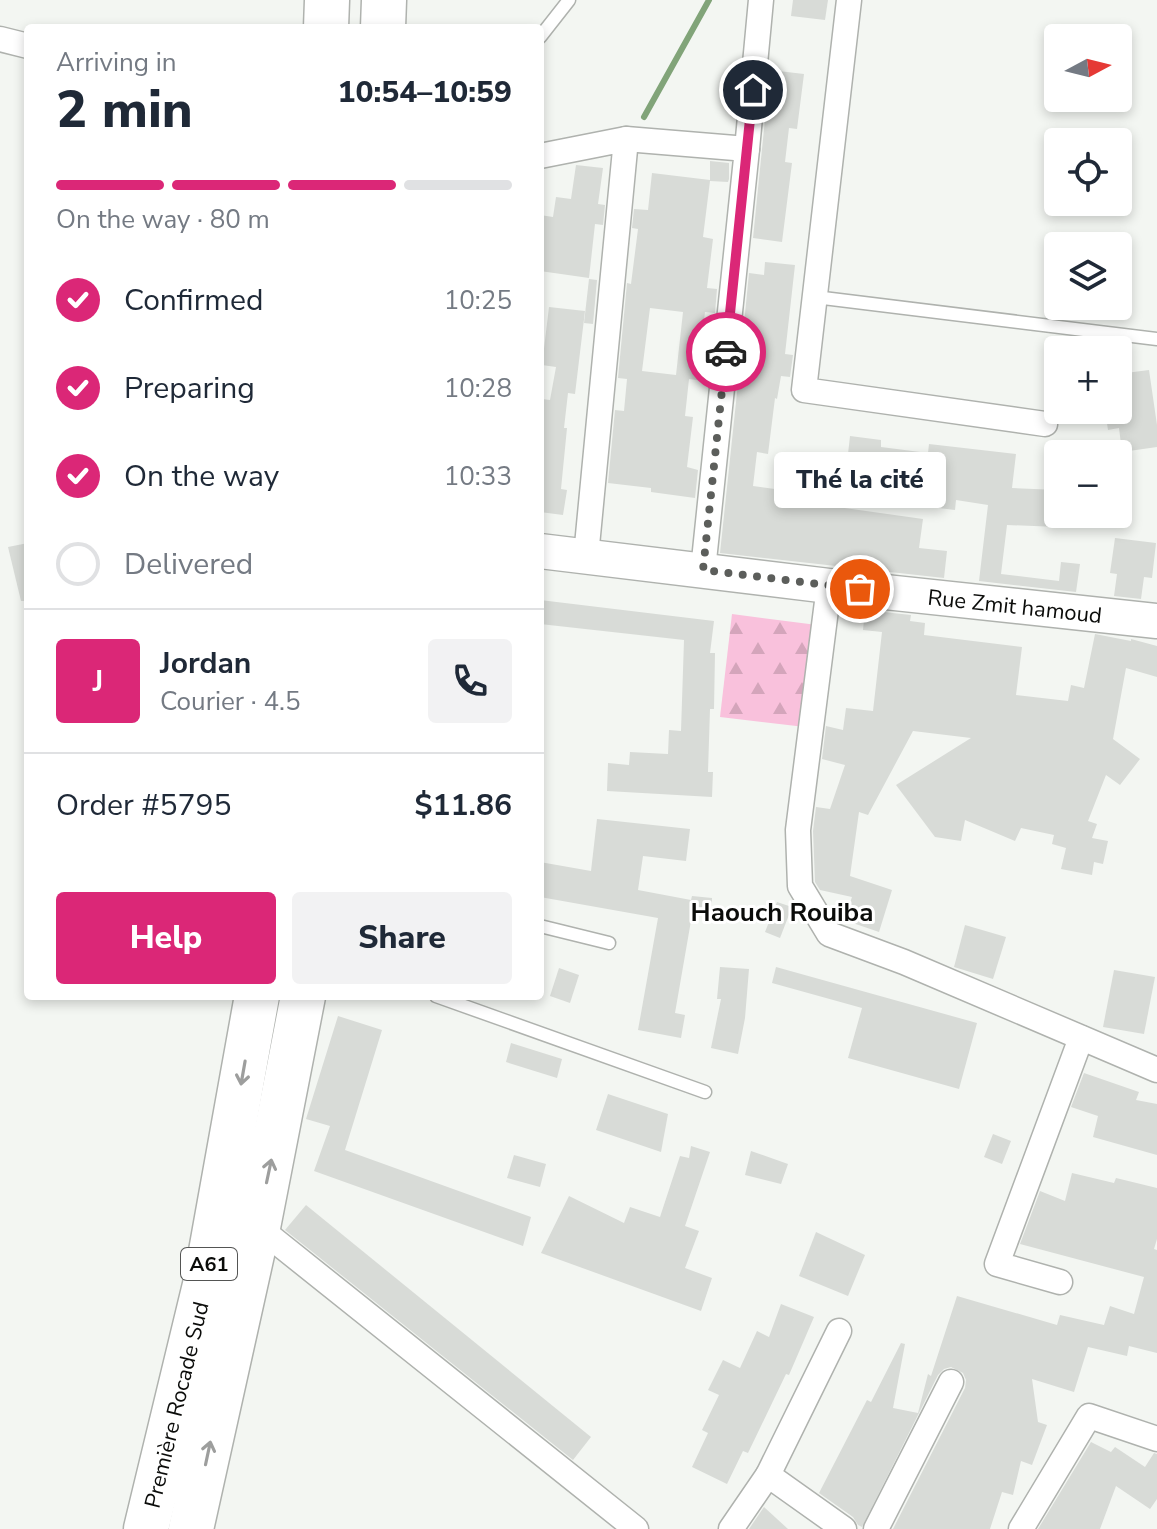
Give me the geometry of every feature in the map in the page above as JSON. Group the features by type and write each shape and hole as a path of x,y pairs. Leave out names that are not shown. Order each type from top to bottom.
{"highway":[{"path":"326,24 327,0"},
{"path":"383,24 384,0"},
{"name":"Première Rocade Sud","path":"146,1529 205,1285 256,1000"},
{"name":"Première Rocade Sud","path":"191,1529 258,1227 302,1000"}],"street":[{"path":"703,570 761,0"},
{"path":"849,0 804,390 1044,424"},
{"path":"0,39 24,45"},
{"path":"544,155 626,139 747,149"},
{"path":"586,556 626,139"},
{"name":"Rue Zmit hamoud","path":"544,551 1157,621"},
{"path":"829,586 798,830 800,886 829,934 904,962 1157,1070"},
{"path":"1060,1282 997,1264 1081,1038"},
{"path":"258,1227 636,1529"},
{"path":"731,1529 768,1475 839,1331"},
{"path":"876,1529 951,1382"},
{"path":"1027,1527 1089,1416 1157,1439"},
{"path":"768,1475 844,1529"}],"lane":[{"path":"544,32 569,0"},
{"path":"815,297 1157,339"},
{"path":"544,927 609,943"},
{"path":"447,1000 705,1092"}],"green space":[{"path":"732,614 817,625 805,727 720,717"}],"building":[{"path":"793,0 828,0 825,20 791,16"},
{"path":"770,70 804,74 797,129 789,128 785,162 792,163 782,242 753,238"},
{"path":"710,161 729,163 728,182 710,181 703,237 713,239 707,288 717,289 715,313 705,312 697,380 689,379 685,416 693,417 687,467 698,470 695,498 608,483 615,410 624,411 627,379 618,378 627,283 631,284 638,229 632,228 634,209 648,210 652,173 710,180","holes":["650,308 683,312 676,375 642,371"]},
{"path":"576,165 603,168 598,204 605,205 603,225 595,224 589,278 544,272 544,216 553,217 556,197 571,199"},
{"path":"765,262 795,265 785,354 793,355 790,377 781,376 775,398 768,454 757,452 753,486 811,494 809,503 923,519 919,548 947,551 944,578 720,553 739,374 744,374 749,334 743,334 749,273 764,275"},
{"path":"589,279 597,280 593,324 584,323"},
{"path":"549,307 585,311 575,394 568,393 564,428 567,428 561,489 567,490 563,515 544,513 544,399 550,400 556,367 544,365"},
{"path":"1149,370 1157,447 1132,451 1132,440 1120,440 1119,428 1108,430 1107,424 1132,424 1132,372"},
{"path":"850,436 881,440 881,447 928,453 929,444 1016,454 1012,488 1044,489 1044,526 1007,525 1001,574 1059,581 1061,562 1080,564 1076,592 979,581 988,505 956,500 955,510 922,506 926,473 847,463"},
{"path":"1115,538 1156,543 1152,578 1144,577 1141,599 1114,596 1117,574 1110,573"},
{"path":"24,544 24,601 21,601 8,547"},
{"path":"544,600 714,621 710,653 715,653 714,709 710,709 708,772 713,772 712,797 607,791 608,763 629,765 630,752 668,754 669,730 681,731 684,640 544,624"},
{"path":"865,610 911,615 910,621 925,623 924,635 1022,647 1016,695 1068,701 1071,685 1084,688 1095,634 1157,646 1157,677 1126,668 1113,739 1140,759 1120,785 1106,775 1088,821 1097,824 1092,838 1108,841 1103,864 1094,862 1092,875 1061,869 1066,848 1052,844 1054,835 1021,828 1015,841 965,820 961,841 935,837 896,785 971,738 913,731 868,815 859,812 850,876 892,890 879,932 844,920 852,897 820,890 815,882 813,831 816,807 830,809 845,765 822,759 826,726 843,730 846,708 873,711 882,632 863,630"},
{"path":"597,819 690,829 686,861 643,856 638,890 691,900 692,896 712,898 711,917 692,915 675,1013 685,1015 681,1038 638,1030 658,918 544,898 544,863 591,871"},
{"path":"777,902 792,907 780,938 765,932"},
{"path":"965,925 1006,937 993,979 954,967"},
{"path":"720,967 749,969 738,1054 711,1048 721,999 717,999"},
{"path":"776,967 977,1023 959,1089 848,1058 862,1008 772,983"},
{"path":"559,968 579,975 570,1003 550,996"},
{"path":"1114,970 1155,977 1144,1034 1103,1027"},
{"path":"338,1016 382,1030 345,1150 531,1217 523,1246 314,1171 330,1126 306,1119"},
{"path":"511,1043 562,1059 557,1078 506,1062"},
{"path":"1084,1073 1139,1092 1136,1100 1157,1104 1157,1155 1093,1137 1098,1116 1071,1107"},
{"path":"608,1094 668,1114 661,1152 596,1130"},
{"path":"993,1134 1011,1141 1002,1164 984,1157"},
{"path":"691,1146 710,1152 685,1226 699,1231 685,1268 712,1278 701,1311 541,1253 569,1196 624,1223 630,1207 660,1217 680,1156 689,1158"},
{"path":"751,1151 788,1164 781,1184 745,1175"},
{"path":"514,1155 546,1164 540,1187 507,1178"},
{"path":"1072,1173 1114,1183 1116,1178 1157,1188 1157,1239 1154,1249 1157,1250 1157,1353 1129,1346 1127,1356 1088,1347 1074,1392 1032,1379 1038,1422 1047,1425 1032,1465 1021,1461 1013,1495 1002,1492 990,1529 893,1529 965,1388 963,1373 951,1367 944,1369 938,1375 862,1527 858,1525 853,1517 819,1493 867,1400 871,1402 901,1343 905,1344 893,1408 918,1413 928,1374 931,1376 957,1296 1057,1325 1060,1315 1104,1325 1110,1306 1134,1314 1144,1277 1020,1244 1040,1191 1065,1201"},
{"path":"306,1205 591,1437 573,1460 285,1230"},
{"path":"816,1232 865,1255 848,1296 799,1276"},
{"path":"781,1304 814,1317 789,1375 786,1374 748,1453 743,1451 727,1484 692,1467 708,1433 702,1430 719,1395 708,1390 723,1360 740,1368 757,1331 769,1337"},
{"path":"1091,1442 1111,1452 1115,1447 1145,1467 1154,1453 1157,1454 1157,1499 1150,1509 1116,1486 1100,1529 1038,1529"},
{"path":"764,1507 788,1529 749,1529"}],"waterway":[{"path":"644,117 709,0"}],"way so far":[{"path":"726,352 703,570 860,589"}],"place":[{"name":"Thé la cité","path":"860,589"}],"district":[{"name":"Haouch Rouiba","path":"782,912"}],"route":[{"path":"726,352 753,90"}]}
